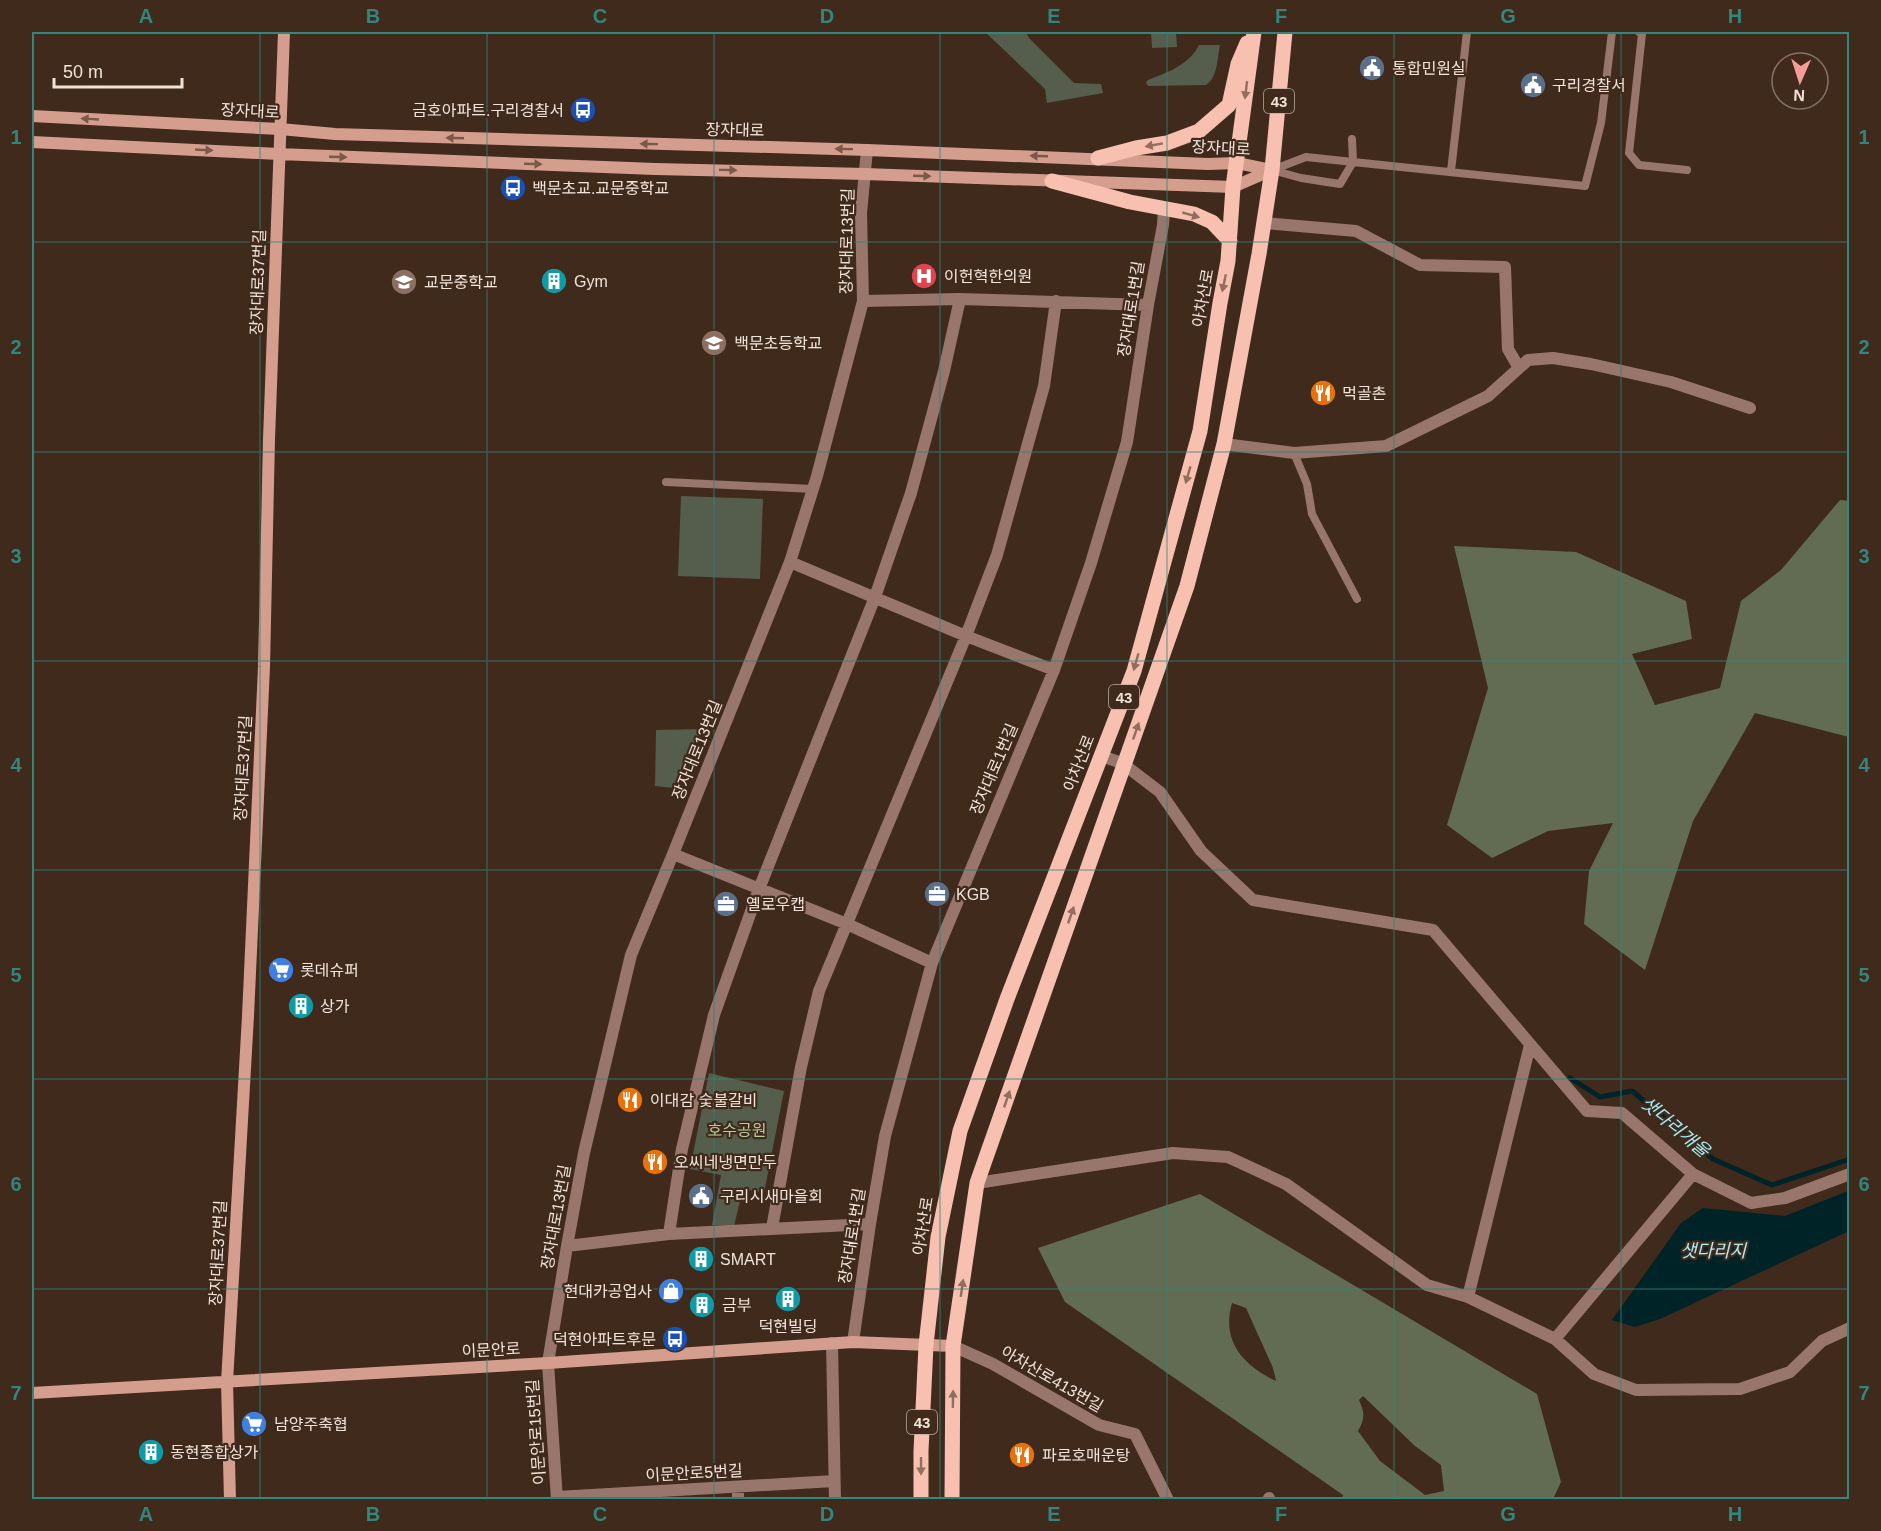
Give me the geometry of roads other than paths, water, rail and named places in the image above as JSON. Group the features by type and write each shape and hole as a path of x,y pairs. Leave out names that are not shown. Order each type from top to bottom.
{"main road":[{"path":"1098,158 1167,143 1199,130 1229,105 1238,64 1253,32"},
{"name":"아차산로","path":"921,1500 926,1345 938,1236 960,1131 1007,999 1134,671 1200,431 1228,261 1233,187 1253,32"},
{"name":"43","path":"952,1500 953,1346 977,1183 1187,586 1224,444 1264,223 1272,170 1285,32"},
{"path":"1053,181 1130,202 1194,214 1212,222 1230,241"}],"street":[{"name":"장자대로37번길","path":"230,1500 227,1382 248,1016 264,667 269,439 284,32"},
{"name":"장자대로","path":"32,116 335,134 867,150 1208,164 1237,163 1272,170"},
{"name":"장자대로","path":"32,142 655,169 1233,187 1272,170"},
{"name":"장자대로13번길","path":"548,1363 585,1153 631,956 790,562 813,489 863,301 861,213 867,150"},
{"name":"장자대로1번길","path":"853,1342 885,1136 932,963 1054,670 1091,563 1127,442 1164,209"},
{"path":"1264,223 1356,231 1420,265 1506,267 1508,349 1519,368"},
{"path":"669,1234 682,1149 714,1015 759,889 875,597 911,493 944,371 960,299"},
{"path":"863,301 960,299 1148,305"},
{"path":"772,1228 801,1067 819,991 966,636 997,555 1044,386 1056,302"},
{"path":"1224,444 1294,453 1386,446 1488,396 1528,360 1553,358 1671,382 1750,408"},
{"path":"790,562 966,636 1054,670"},
{"path":"1101,756 1124,765 1160,792 1201,851 1253,900 1432,930 1587,1111 1622,1113 1694,1174 1751,1203 1785,1198 1850,1174"},
{"path":"673,854 847,924 932,963"},
{"path":"1468,1297 1530,1045"},
{"path":"977,1183 1173,1153 1228,1157 1286,1184 1427,1285 1468,1297 1555,1339 1594,1374 1636,1390 1740,1389 1790,1371 1822,1341 1850,1328"},
{"path":"1555,1339 1694,1174"},
{"path":"567,1246 669,1234 870,1224"},
{"name":"이문안로","path":"32,1393 548,1363 832,1343 953,1346"},
{"path":"832,1343 835,1500"},
{"name":"아차산로413번길","path":"953,1346 993,1364 1099,1425 1135,1434 1168,1500"},
{"name":"이문안로15번길","path":"548,1363 557,1498"},
{"name":"이문안로5번길","path":"557,1498 738,1493 834,1481"}],"lane":[{"path":"1451,171 1467,32"},
{"path":"1272,170 1306,157 1585,186 1601,123 1612,32"},
{"path":"1639,32 1642,34 1629,153 1639,165 1687,170"},
{"path":"1272,170 1301,178 1340,184 1353,162 1352,138"},
{"path":"1294,453 1307,484 1312,514 1357,598"},
{"path":"666,482 813,489"}],"water":[{"name":"샛다리지","path":"1848,1191 1849,1231 1660,1319 1635,1327 1612,1320 1681,1223 1703,1208 1785,1216"}],"waterway":[{"name":"샛다리개울","path":"1570,1078 1600,1097 1632,1091 1713,1159 1772,1185 1850,1159"}],"place":[{"name":"통합민원실","path":"1372,68"},
{"name":"구리경찰서","path":"1533,85"},
{"name":"금호아파트.구리경찰서","path":"583,110"},
{"name":"백문초교.교문중학교","path":"513,188"},
{"name":"이헌혁한의원","path":"924,276"},
{"name":"Gym","path":"554,281"},
{"name":"교문중학교","path":"404,282"},
{"name":"백문초등학교","path":"714,343"},
{"name":"먹골촌","path":"1323,393"},
{"name":"KGB","path":"937,894"},
{"name":"옐로우캡","path":"726,904"},
{"name":"롯데슈퍼","path":"281,970"},
{"name":"상가","path":"301,1006"},
{"name":"이대감 숯불갈비","path":"630,1100"},
{"name":"오씨네냉면만두","path":"655,1162"},
{"name":"구리시새마을회","path":"701,1196"},
{"name":"SMART","path":"701,1259"},
{"name":"현대카공업사","path":"671,1291"},
{"name":"덕현빌딩","path":"788,1299"},
{"name":"금부","path":"702,1305"},
{"name":"덕현아파트후문","path":"675,1339"},
{"name":"남양주축협","path":"254,1424"},
{"name":"동현종합상가","path":"151,1452"},
{"name":"파로호매운탕","path":"1022,1455"}],"park label":[{"name":"호수공원","path":"737,1130"}]}
